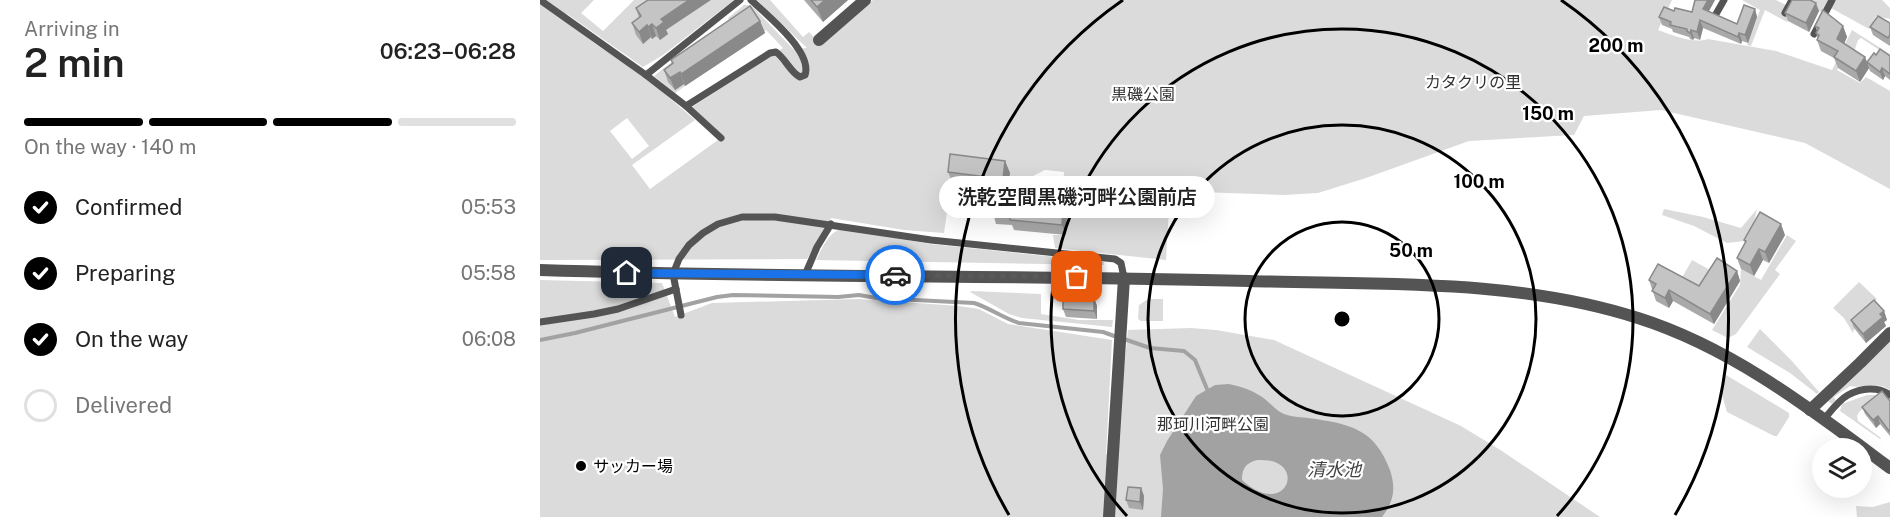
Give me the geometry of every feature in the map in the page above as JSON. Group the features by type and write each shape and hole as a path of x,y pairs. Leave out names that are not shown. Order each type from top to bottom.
{"street":[{"path":"819,40 866,0"},
{"path":"540,270 673,274 1124,278 1458,287 1529,293 1590,304 1642,319 1701,342 1748,369 1824,419 1890,468"},
{"path":"1109,517 1124,278"},
{"path":"1810,410 1890,333"}],"lane":[{"path":"540,0 646,75 686,106 721,138"},
{"path":"646,75 740,0"},
{"path":"686,106 770,53 776,52 781,56 795,75 800,77 805,75 807,70 805,59 796,45 751,0"},
{"path":"1716,14 1724,0"},
{"path":"1785,13 1792,0"},
{"path":"1814,34 1832,0"},
{"path":"681,315 673,274 679,259 689,244 703,233 718,224 742,217 775,217 931,240 1115,260 1121,263 1124,278"},
{"path":"805,275 817,247 831,224"},
{"path":"540,322 594,315 676,292"},
{"path":"1824,419 1847,395 1873,389 1890,394"}],"green space":[{"path":"540,0 594,0 581,13 603,31 634,0 734,0 663,55 643,67 567,14 563,19 644,76 695,120 632,165 650,189 718,140 692,107 783,48 766,30 675,93 654,76 706,35 711,41 732,25 728,18 744,5 751,5 793,49 807,48 757,0 770,0 803,37 809,32 818,41 873,0 1672,0 1658,30 1683,38 1708,39 1776,51 1832,70 1852,30 1890,54 1890,57 1861,38 1854,52 1847,53 1837,70 1860,83 1866,77 1890,91 1890,189 1805,143 1661,110 1584,116 1574,135 1469,141 1318,193 1284,195 1170,191 1166,260 1055,248 1053,235 1066,235 1064,172 1045,170 1027,179 953,170 944,233 904,230 831,218 807,259 540,260","holes":["627,118 649,146 632,159 610,131"]},
{"path":"1742,0 1776,0 1790,7 1794,0 1798,0 1787,22 1765,10 1751,46 1747,45 1760,10"},
{"path":"1798,0 1828,0 1821,12"},
{"path":"1835,0 1882,0 1890,8 1890,19 1876,16 1869,29 1831,8"},
{"path":"1664,209 1741,228 1757,209 1753,226 1745,241 1727,243 1694,226 1662,215"},
{"path":"842,229 930,244 1104,262 1104,265 816,260 829,237"},
{"path":"1787,235 1796,241 1775,270 1780,274 1736,334 1728,338 1712,330 1740,285 1741,269 1761,280"},
{"path":"1692,260 1710,270 1697,291 1680,281"},
{"name":"那珂川河畔公園","path":"540,280 662,283 675,317 712,303 858,299 979,309 1008,324 1112,340 1106,455 1117,440 1128,330 1191,328 1274,340 1461,426 1600,517 540,517"},
{"path":"1859,282 1877,299 1853,323 1855,326 1853,333 1844,318 1833,308"},
{"path":"970,292 1041,294 1041,314 1079,320 1113,320 1112,327 1022,318 1009,314"},
{"path":"1148,299 1163,299 1163,321 1138,319 1139,305"},
{"path":"1760,329 1791,360 1819,392 1817,394 1790,373 1747,347"},
{"path":"1890,340 1890,390 1875,385 1850,386 1834,397 1836,401 1832,404 1826,400"},
{"path":"1726,375 1789,413 1789,417 1777,436 1727,412 1721,391"},
{"path":"1867,395 1880,395 1859,412 1858,421 1880,439 1840,411 1842,404"},
{"path":"1890,502 1890,517 1857,517 1856,506 1873,507"}],"water":[{"name":"清水池","path":"1229,384 1244,388 1262,397 1284,414 1352,427 1370,438 1384,457 1393,483 1393,495 1382,517 1161,517 1163,489 1160,455 1196,396 1215,385","holes":["1257,460 1275,462 1284,469 1287,483 1283,489 1267,494 1255,490 1242,480 1245,467"]}],"building":[{"path":"648,0 689,0 661,19 664,22 656,28 652,24 648,27 647,25 639,32 632,23 641,16 636,8"},
{"path":"811,0 825,0 817,7"},
{"path":"1695,0 1708,0 1703,9 1737,24 1744,5 1755,9 1745,35 1739,33 1738,37 1700,20 1697,32 1691,30 1690,33 1687,29 1670,25 1671,22 1659,17 1664,7 1674,11 1675,8 1692,12"},
{"path":"1792,0 1810,0 1816,3 1806,23 1785,13"},
{"path":"750,6 760,21 681,74 680,72 670,78 664,70 673,63 671,60"},
{"path":"1823,10 1843,26 1837,39 1865,57 1856,71 1834,57 1838,51 1817,40 1819,35 1816,33 1819,28 1815,26"},
{"path":"1878,16 1890,23 1888,38 1870,27"},
{"path":"1880,49 1890,56 1890,74 1882,68 1880,72 1867,62"},
{"path":"950,154 1005,161 1003,179 948,172"},
{"path":"1045,179 1064,180 1062,225 1010,220 1010,214 993,213 995,187 1005,187 1005,193 1044,197"},
{"path":"1760,212 1781,224 1765,252 1759,249 1750,265 1737,258"},
{"path":"1717,258 1737,271 1710,314 1669,290 1665,298 1652,291 1656,284 1649,280 1658,264 1699,286"},
{"path":"1063,297 1094,298 1094,311 1063,309"},
{"path":"1874,300 1884,311 1880,314 1883,317 1863,334 1851,320"},
{"path":"1882,391 1890,401 1889,431 1878,416 1873,420 1862,407"},
{"path":"1128,487 1141,488 1140,502 1126,500"}],"waterway":[{"path":"540,340 733,295 838,297 859,295 876,298 974,303 1019,323 1103,332 1117,337"},
{"path":"1124,339 1150,348 1184,351 1195,360 1207,389"}],"way so far":[{"path":"895,275 1077,277"}],"place":[{"name":"洗乾空間黒磯河畔公園前店","path":"1077,277"},
{"name":"サッカー場","path":"581,466"}],"route":[{"path":"627,273 895,275"}],"park label":[{"name":"カタクリの里","path":"1473,82"},
{"name":"黒磯公園","path":"1143,94"}]}
